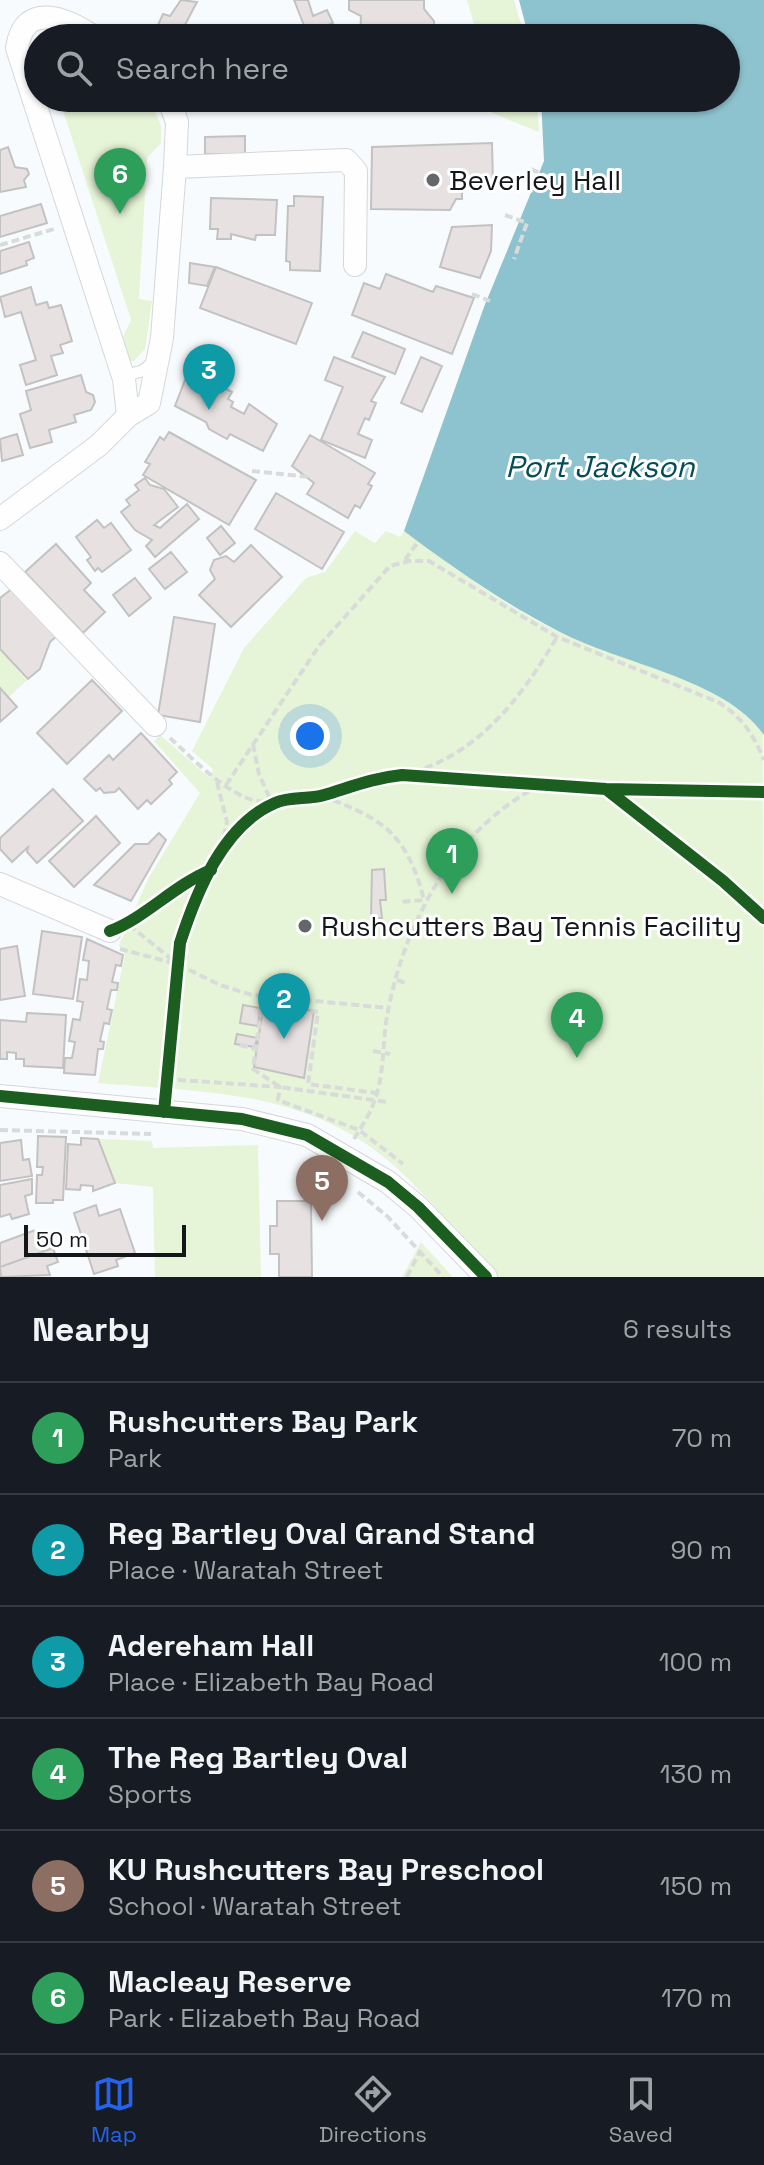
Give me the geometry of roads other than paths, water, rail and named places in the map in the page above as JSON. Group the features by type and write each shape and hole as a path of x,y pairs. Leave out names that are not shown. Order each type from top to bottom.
{"street":[{"path":"26,24 46,14 63,16 75,24"},
{"path":"24,26 17,48 24,70"},
{"path":"38,112 123,376 128,416"},
{"path":"0,519 99,445 128,416 149,403 158,357 175,167 177,122 173,112"},
{"path":"175,167 346,160 356,171 355,265"},
{"path":"0,563 155,725"},
{"path":"0,884 119,927"},
{"path":"0,1096 242,1119 307,1135 388,1182 445,1233 486,1277"}],"lane":[{"path":"123,376 142,371 158,357"}],"water":[{"name":"Port Jackson","path":"519,0 764,0 764,735 724,699 558,631 479,584 404,531 484,307 544,161 542,112 740,112 740,24 525,24"}],"place":[{"name":"Beverley Hall","path":"433,180"},
{"name":"Macleay Reserve","path":"120,214"},
{"name":"Adereham Hall","path":"209,410"},
{"name":"Rushcutters Bay Park","path":"452,894"},
{"name":"Rushcutters Bay Tennis Facility","path":"305,926"},
{"name":"Reg Bartley Oval Grand Stand","path":"284,1039"},
{"name":"The Reg Bartley Oval","path":"577,1058"},
{"name":"KU Rushcutters Bay Preschool","path":"322,1221"}]}
